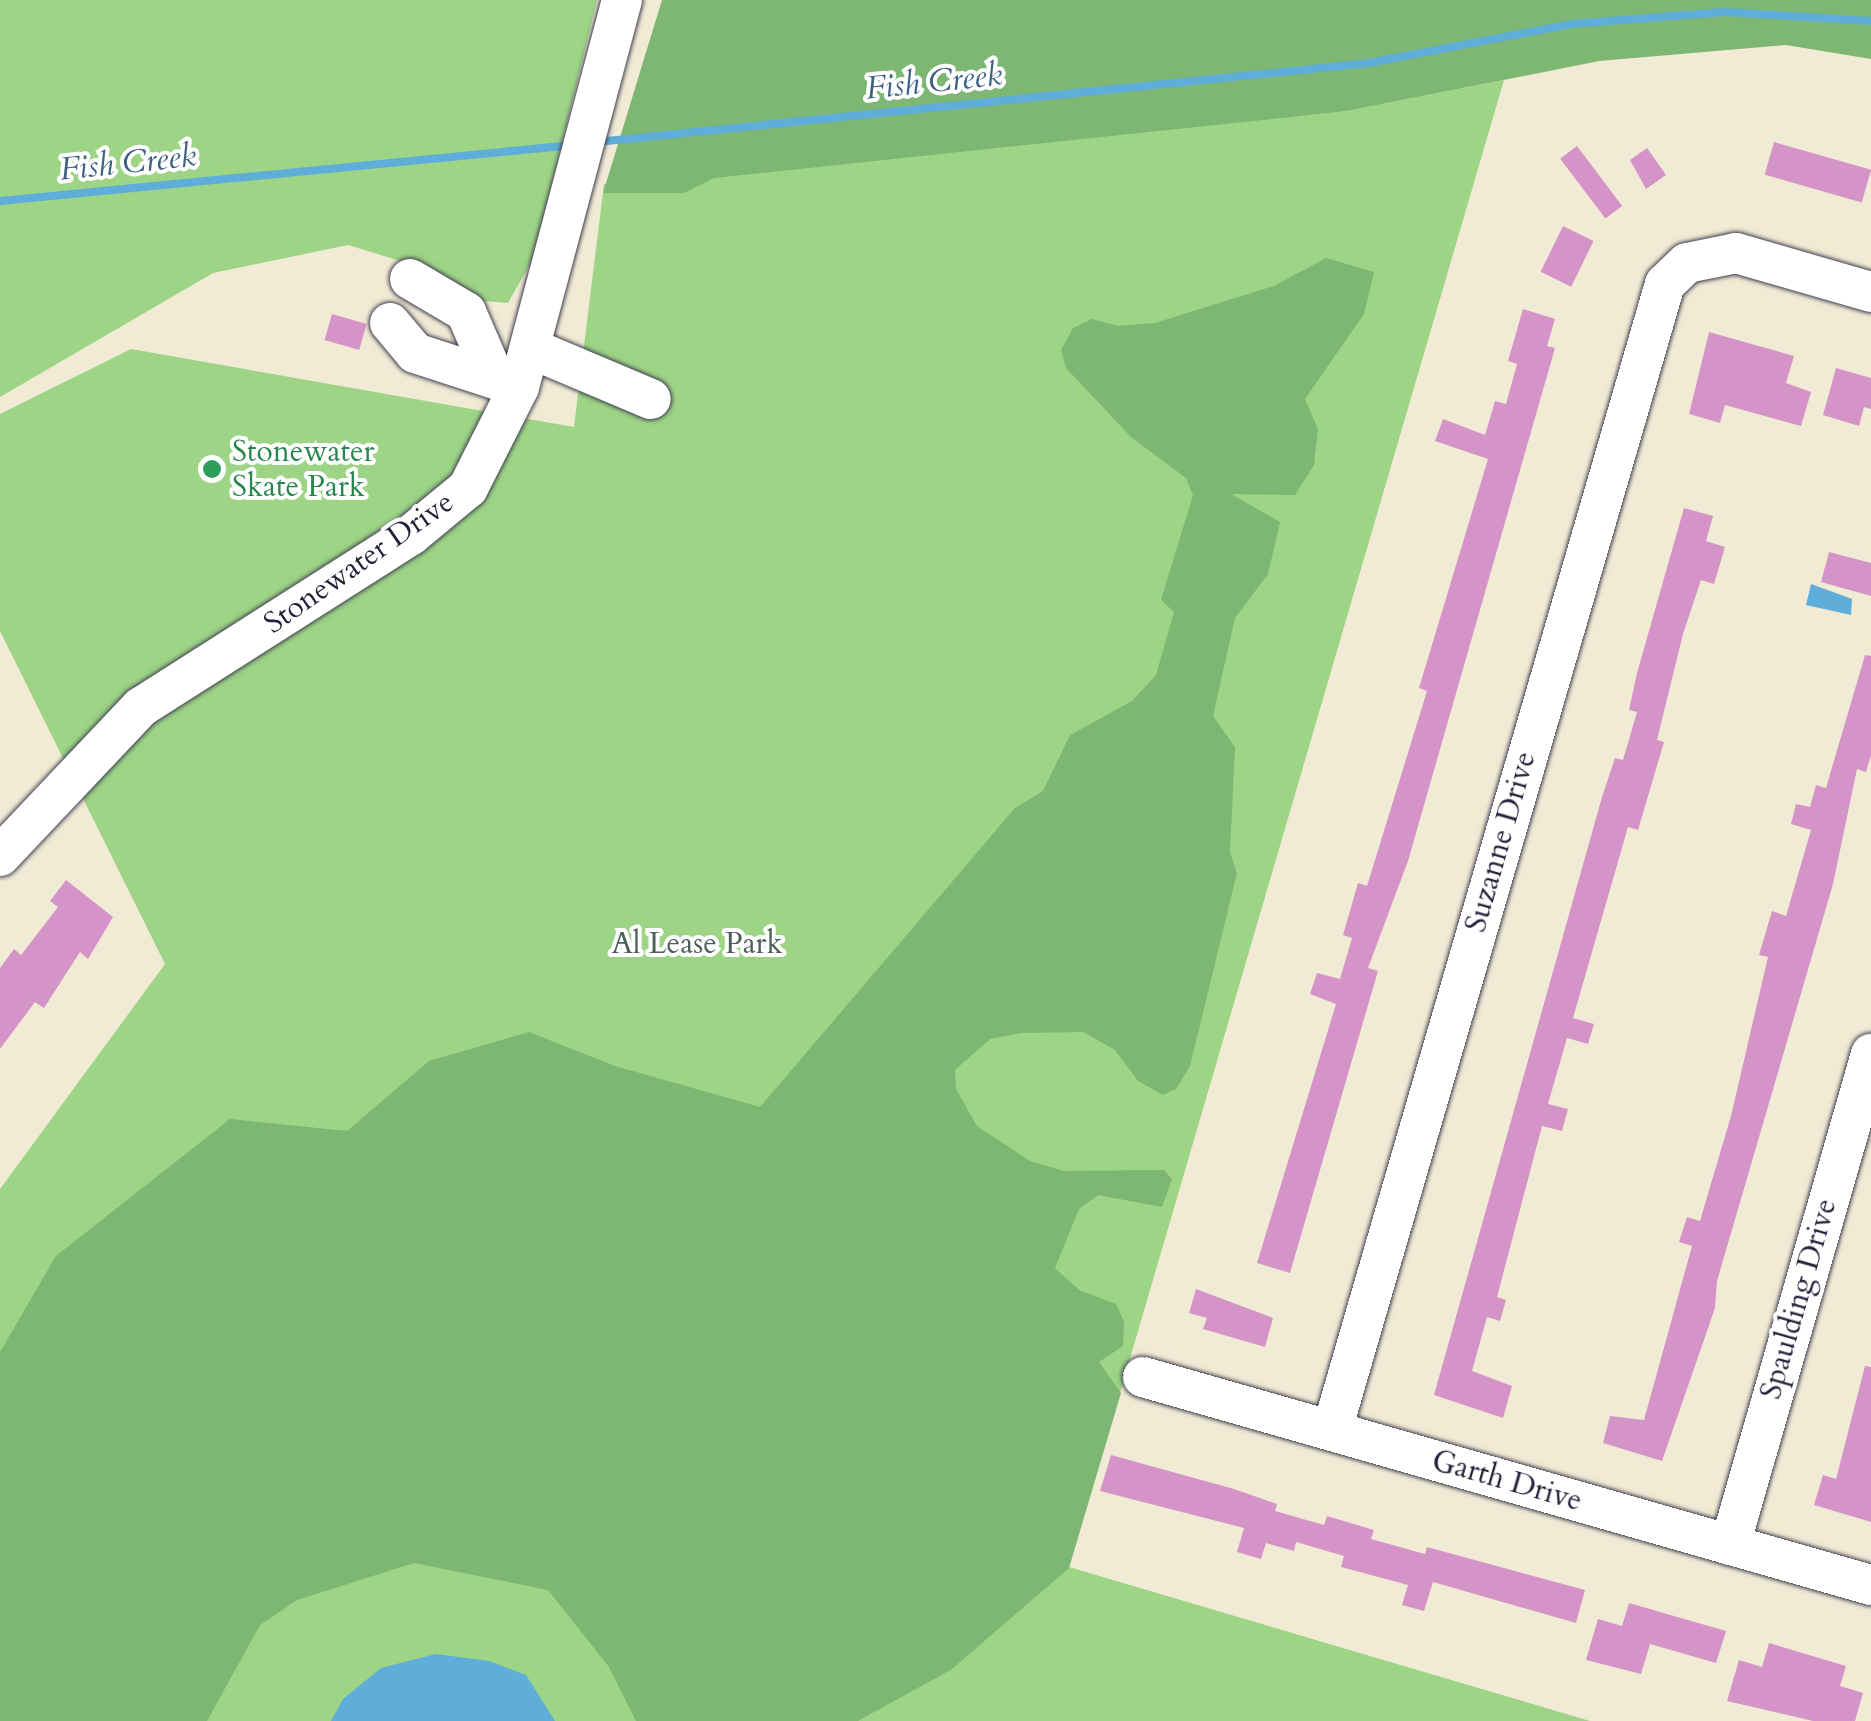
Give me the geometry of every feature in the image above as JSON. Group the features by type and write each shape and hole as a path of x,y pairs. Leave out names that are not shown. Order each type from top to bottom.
{"street":[{"name":"Stonewater Drive","path":"0,856 142,707 412,535 468,488 507,383 530,348 600,98 622,0"},
{"name":"Suzanne Drive","path":"1332,1430 1647,334 1665,284 1688,263 1736,253 1871,292"},
{"path":"410,280 466,312 507,383"},
{"path":"390,323 414,353 507,383"},
{"path":"530,348 651,400"},
{"name":"Spaulding Drive","path":"1730,1545 1871,1054"},
{"name":"Garth Drive","path":"1143,1376 1871,1586"}],"green space":[{"path":"0,0 597,0 534,257 508,303 482,301 410,264 348,245 213,273 0,397"},
{"path":"662,0 1871,0 1871,59 1786,45 1599,61 1347,111 714,178 684,193 603,193"},
{"name":"Al Lease Park","path":"1504,80 1069,1567 1590,1721 0,1721 0,1189 165,964 0,631 0,414 131,349 574,427 604,184 1347,111"},
{"path":"1326,258 1374,272 1364,314 1305,399 1318,429 1314,465 1295,495 1231,494 1280,522 1268,574 1235,618 1213,716 1235,747 1230,852 1237,873 1190,1066 1176,1089 1163,1095 1138,1081 1115,1050 1083,1032 1021,1033 990,1039 955,1070 956,1089 977,1126 1030,1161 1064,1171 1164,1170 1172,1179 1162,1207 1098,1195 1079,1209 1055,1268 1079,1290 1116,1304 1124,1321 1123,1346 1099,1362 1121,1393 1069,1568 952,1669 858,1721 636,1721 609,1667 548,1590 414,1563 297,1600 260,1625 207,1721 0,1721 0,1352 56,1256 230,1119 347,1131 429,1061 529,1032 615,1066 760,1107 1015,808 1043,791 1070,735 1132,701 1156,675 1174,612 1161,600 1193,495 1186,478 1131,437 1066,368 1061,350 1073,328 1092,319 1118,326 1155,323 1274,286"}],"water":[{"path":"1811,584 1852,599 1851,615 1806,605"},
{"path":"436,1654 489,1661 526,1675 555,1721 331,1721 343,1699 381,1668"}],"building":[{"path":"1774,142 1871,170 1862,203 1765,175"},
{"path":"1577,146 1622,206 1605,219 1560,159"},
{"path":"1647,148 1666,175 1646,189 1630,160"},
{"path":"1563,226 1594,241 1571,287 1541,272"},
{"path":"1523,309 1555,319 1547,346 1555,348 1408,861 1368,968 1378,971 1290,1273 1257,1263 1336,1004 1310,994 1317,973 1340,979 1352,938 1343,935 1358,883 1367,886 1427,691 1419,688 1488,459 1435,441 1443,419 1485,435 1495,401 1506,404 1517,364 1508,361"},
{"path":"332,314 367,324 359,350 325,340"},
{"path":"1709,332 1794,356 1786,383 1811,392 1801,426 1725,405 1720,423 1689,414"},
{"path":"1836,368 1871,378 1871,409 1864,407 1859,426 1823,415"},
{"path":"1684,508 1713,516 1706,541 1725,547 1714,584 1701,580 1683,634 1657,740 1664,742 1638,830 1628,827 1573,1018 1594,1024 1588,1044 1567,1038 1548,1104 1568,1109 1562,1131 1542,1126 1497,1297 1506,1300 1500,1321 1487,1317 1472,1371 1512,1386 1503,1418 1434,1395 1602,797 1615,758 1623,760 1637,712 1629,710 1637,673"},
{"path":"1829,552 1871,563 1871,596 1821,582"},
{"path":"1865,655 1871,656 1871,755 1866,772 1857,769 1833,884 1717,1281 1715,1308 1662,1461 1603,1443 1610,1416 1644,1420 1692,1246 1679,1242 1687,1217 1700,1221 1731,1116 1768,957 1759,955 1772,911 1786,916 1811,830 1791,824 1796,804 1810,807 1816,785 1826,788"},
{"path":"66,880 113,917 88,959 80,952 44,1008 35,1002 0,1049 0,968 14,949 21,955 58,907 50,901"},
{"path":"1196,1289 1273,1318 1265,1347 1203,1329 1207,1318 1189,1313"},
{"path":"1865,1366 1871,1367 1871,1522 1814,1505 1823,1475 1836,1479"},
{"path":"1111,1455 1234,1489 1277,1504 1275,1511 1324,1525 1327,1516 1374,1530 1371,1539 1425,1554 1427,1547 1585,1590 1576,1623 1433,1582 1424,1611 1402,1605 1408,1585 1341,1567 1344,1556 1296,1542 1294,1551 1266,1543 1261,1559 1237,1552 1244,1528 1100,1491"},
{"path":"1629,1603 1726,1631 1716,1663 1650,1644 1641,1674 1586,1660 1598,1619 1622,1626"},
{"path":"1769,1643 1846,1666 1840,1686 1863,1693 1855,1721 1813,1721 1727,1701 1739,1660 1762,1667"}],"waterway":[{"name":"Fish Creek","path":"597,142 1369,63 1571,24 1725,12 1871,21"},
{"name":"Fish Creek","path":"0,201 573,145"}],"place":[{"name":"Stonewater Skate Park","path":"212,469"}]}
